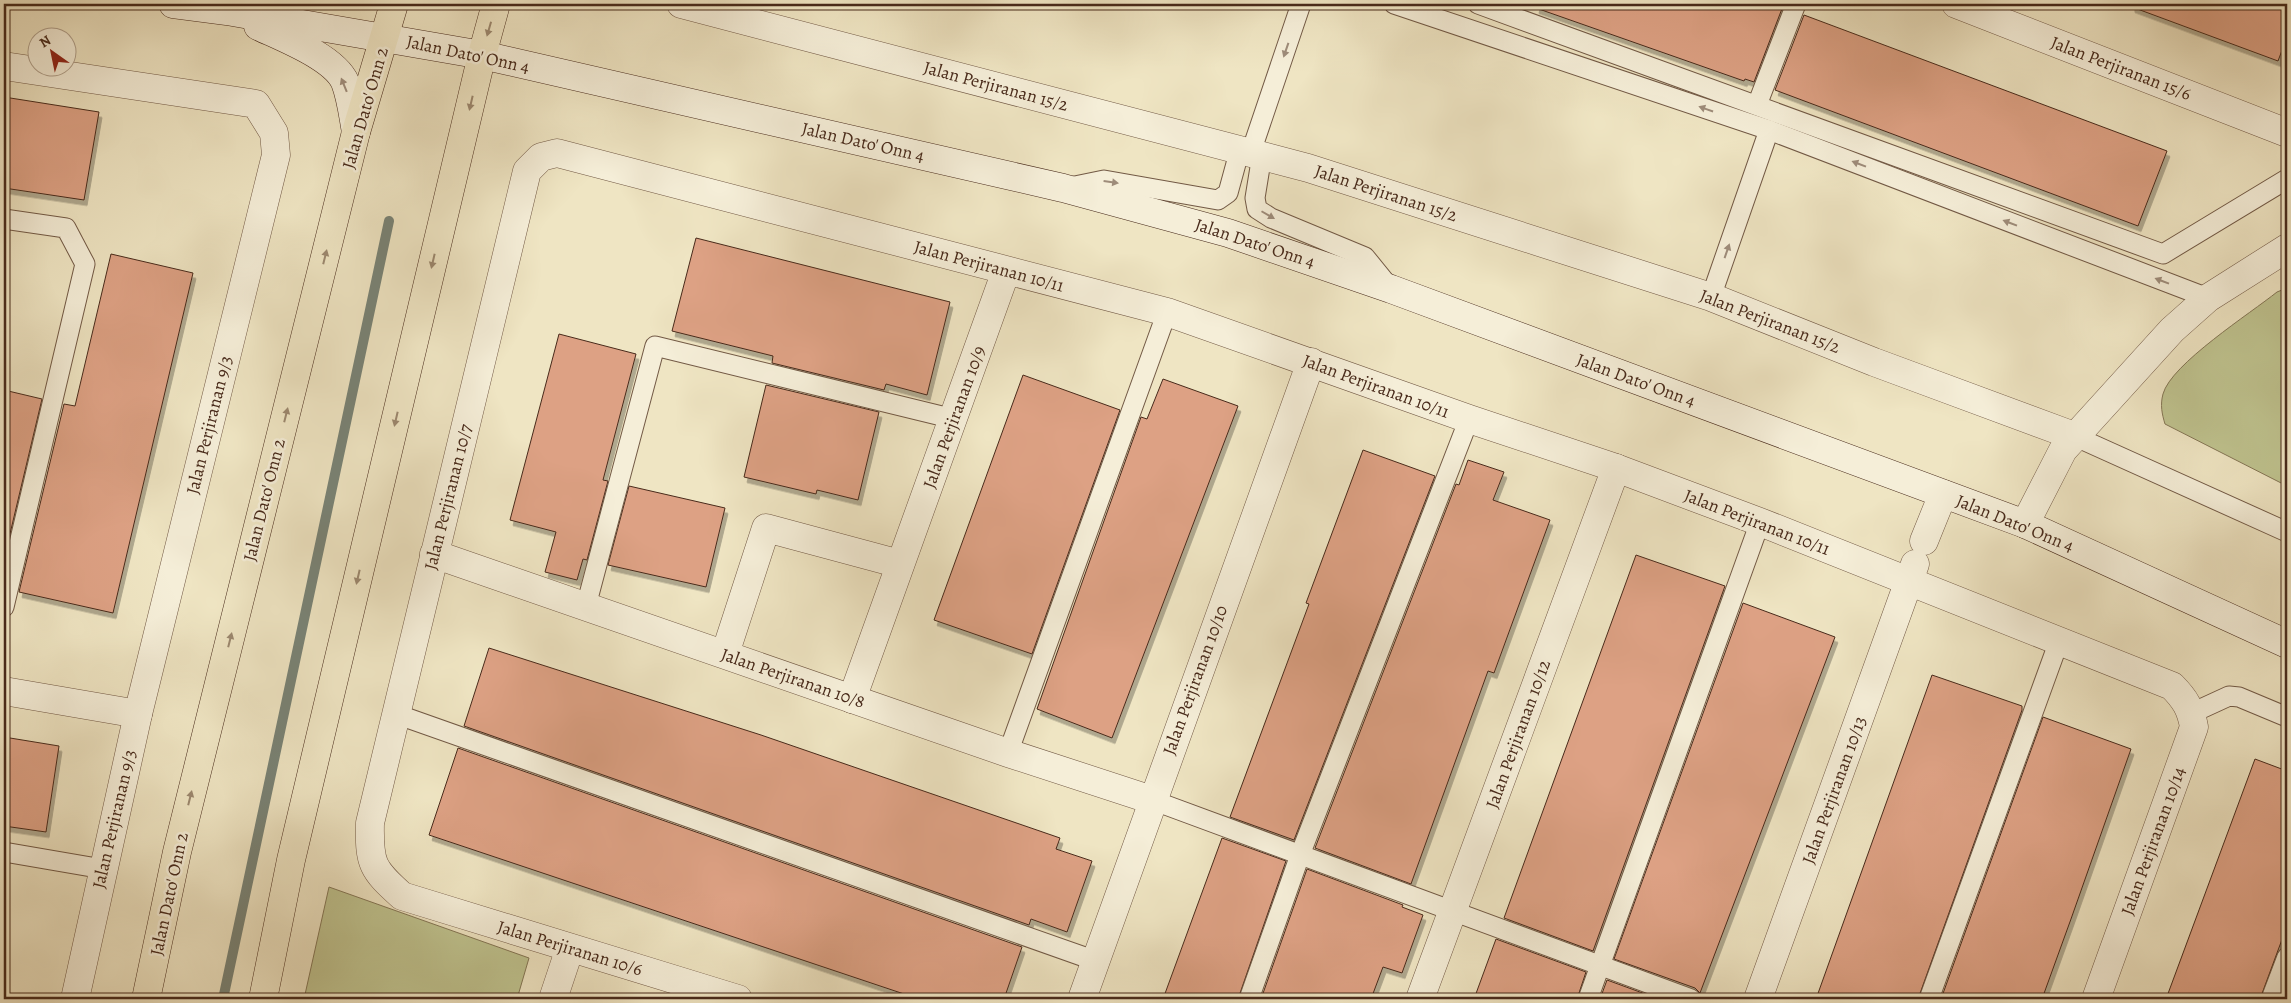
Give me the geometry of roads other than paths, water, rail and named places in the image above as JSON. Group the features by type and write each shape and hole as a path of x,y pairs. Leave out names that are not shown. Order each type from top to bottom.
{"main road":[{"name":"Jalan Dato' Onn 2","path":"146,999 177,852 356,132 394,4"},
{"path":"263,999 292,860 482,55 496,4"}],"street":[{"name":"Jalan Dato' Onn 4","path":"173,4 385,37 482,55 1063,188 1228,232 1391,289 2025,524 2287,644"},
{"path":"227,11 267,4"},
{"name":"Jalan Perjiranan 15/2","path":"681,4 1308,168 1710,297 1874,362 2074,436"},
{"name":"Jalan Perjiranan 15/6","path":"1956,4 2287,133"},
{"path":"227,11 305,47 326,62 345,81 356,132"},
{"name":"Jalan Perjiranan 9/3","path":"4,66 256,104 274,133 276,156 138,714 76,999"},
{"name":"Jalan Perjiranan 10/11","path":"527,171 541,157 557,153 1167,312 1469,419 1616,468 1760,522 1916,562 2060,641 2172,686 2185,699 2192,713"},
{"name":"Jalan Perjiranan 10/7","path":"402,896 378,875 369,850 370,823 527,171"},
{"path":"2025,524 2063,450 2172,330 2208,298 2287,248"},
{"name":"Jalan Perjiranan 10/9","path":"852,699 1006,271"},
{"name":"Jalan Perjiranan 10/10","path":"1082,999 1311,362"},
{"name":"Jalan Perjiranan 10/12","path":"1420,999 1616,468"},
{"name":"Jalan Perjiranan 10/13","path":"1758,999 1916,562 1943,494"},
{"path":"725,654 766,528 900,564"},
{"name":"Jalan Perjiranan 10/8","path":"434,554 1008,753 1152,800"},
{"path":"4,691 138,714"},
{"name":"Jalan Perjiranan 10/14","path":"2096,999 2194,727 2192,713"},
{"name":"Jalan Perjiranan 10/6","path":"402,896 738,999"},
{"path":"554,999 570,948"}],"lane":[{"path":"1063,188 1104,180 1218,200 1228,193 1251,152 1301,4"},
{"path":"1394,4 1769,130 2208,298"},
{"path":"1478,4 2163,254 2287,179"},
{"path":"1757,105 1796,4"},
{"path":"1710,297 1769,130"},
{"path":"1251,152 1257,209 1271,218 1365,257 1391,289"},
{"path":"4,219 66,228 85,264 4,607"},
{"path":"1008,753 1167,312"},
{"path":"586,606 655,346 954,419"},
{"path":"1249,999 1300,855 1469,419"},
{"path":"2074,436 2287,532"},
{"path":"1588,999 1760,522"},
{"path":"1929,999 2060,641"},
{"path":"2192,713 2229,696 2239,697 2287,717"},
{"path":"396,714 1096,961"},
{"path":"1152,800 1691,999"},
{"path":"4,852 103,869"},
{"path":"2271,999 2287,958"}],"waterway":[{"path":"223,999 389,221"}]}
